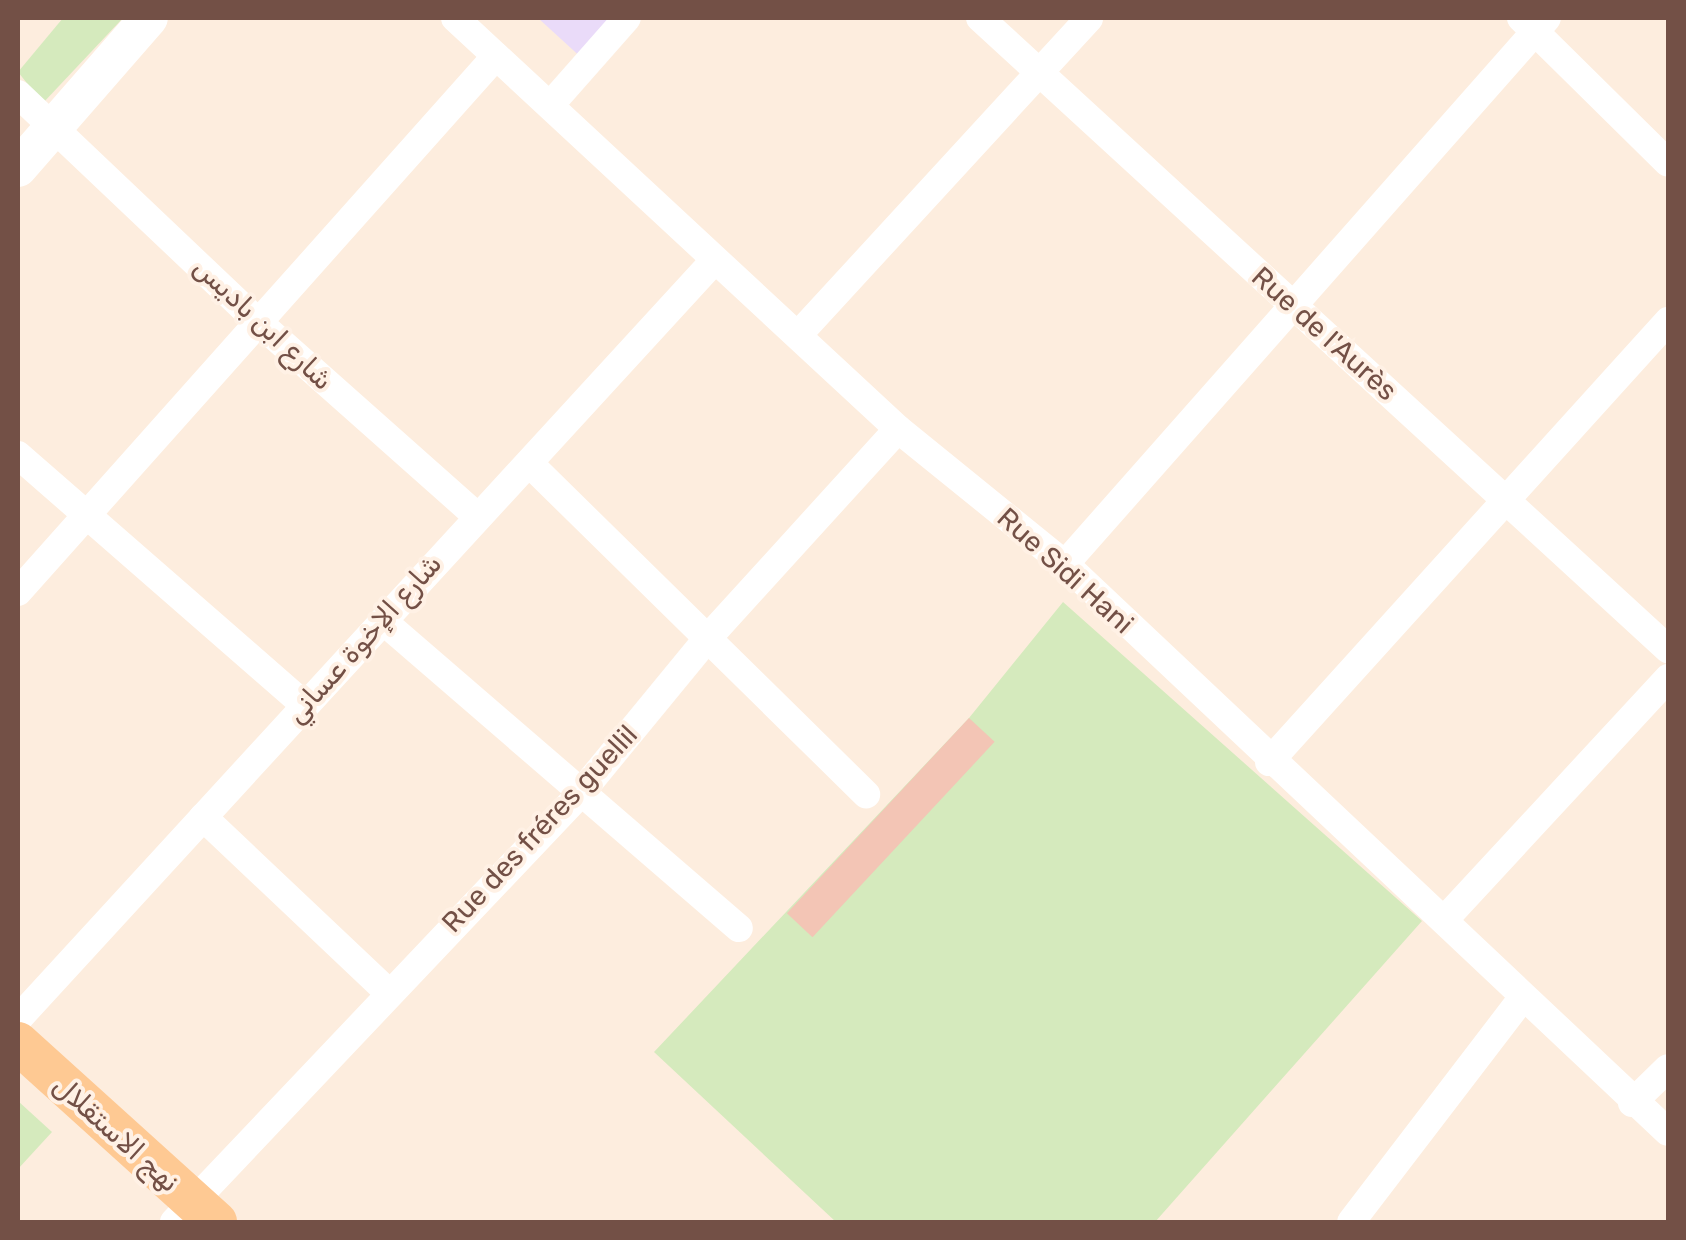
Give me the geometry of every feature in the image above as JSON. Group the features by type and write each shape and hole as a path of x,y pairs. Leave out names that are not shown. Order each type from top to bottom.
{"main road":[{"path":"18,168 150,18"},
{"name":"نهج الاستقلال","path":"18,1044 194,1216"}],"street":[{"name":"Rue Sidi Hani","path":"455,18 552,102 713,262 898,428 1064,564 1269,762 1446,918 1521,1000 1668,1132"},
{"path":"552,102 627,18"},
{"name":"Rue de l'Aurès","path":"980,18 1292,308 1511,498 1668,649"},
{"path":"798,335 1089,18"},
{"path":"1064,564 1292,308 1534,22 1668,163"},
{"path":"18,592 256,320 496,56"},
{"name":"شارع ابن باديس","path":"18,94 256,320 476,514"},
{"name":"شارع الإخوة عساني","path":"18,1019 476,514 531,465 713,262"},
{"path":"1269,762 1668,322"},
{"name":"Rue des fréres guellil","path":"194,1216 388,992 578,796 706,640 898,428"},
{"path":"18,456 305,705"},
{"path":"531,465 866,794"},
{"path":"383,621 578,796 738,928"},
{"path":"1446,918 1668,678"},
{"path":"203,817 388,992"},
{"path":"1351,1222 1521,1000"},
{"path":"1632,1102 1668,1068"}],"shaded area":[{"path":"538,18 625,18 585,61"}],"green space":[{"path":"63,18 123,18 43,103 18,72"},
{"path":"1063,602 1422,921 1155,1222 836,1222 654,1052 969,718"},
{"path":"18,1101 52,1132 18,1169"}],"building":[{"path":"969,718 995,742 813,937 787,913"}]}
